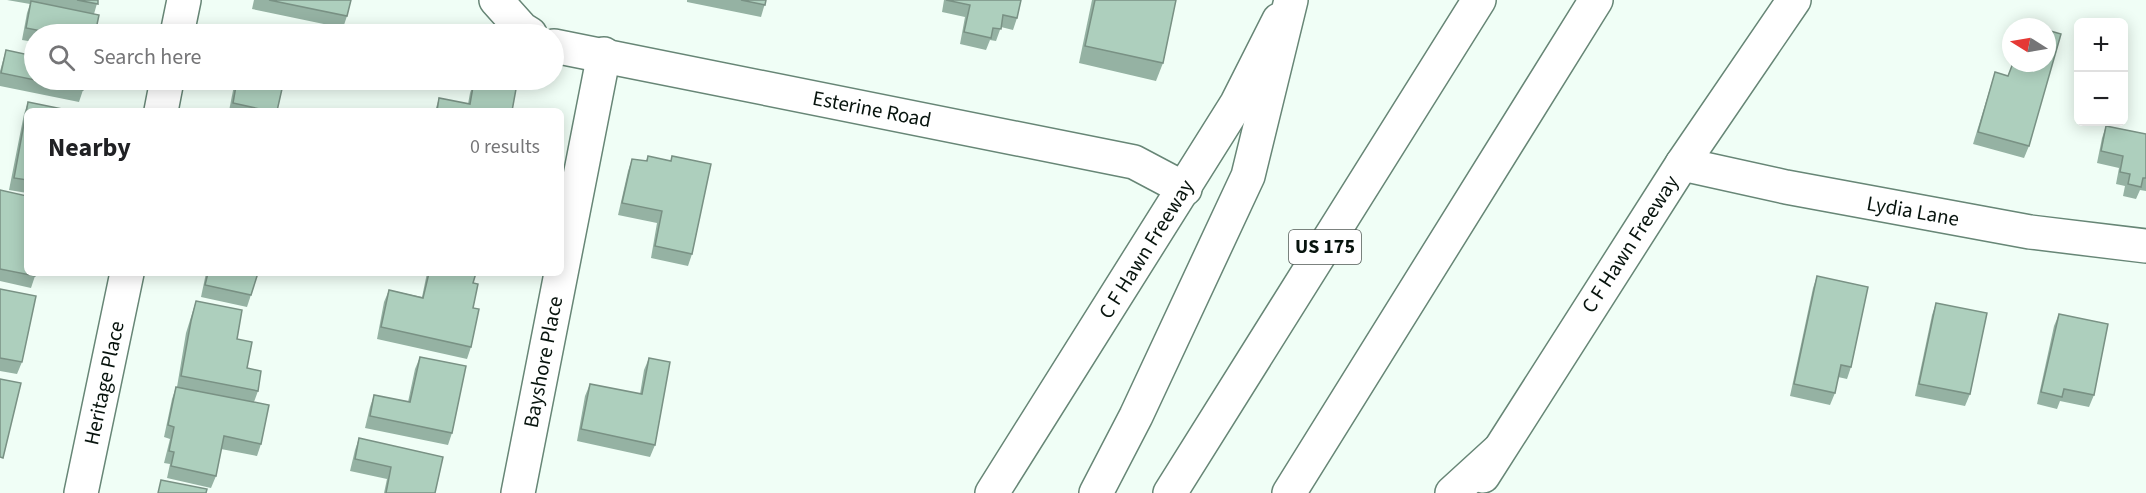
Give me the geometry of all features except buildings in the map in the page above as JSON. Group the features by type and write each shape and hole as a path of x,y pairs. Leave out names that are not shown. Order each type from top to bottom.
{"main road":[{"path":"179,24 184,0"},
{"path":"496,0 518,24"},
{"path":"1096,493 1136,416 1248,176 1290,0"},
{"name":"C F Hawn Freeway","path":"992,493 1238,103 1290,0"},
{"name":"US 175","path":"1170,493 1479,0"},
{"path":"1289,493 1596,0"},
{"name":"C F Hawn Freeway","path":"1473,493 1682,164 1794,0"},
{"name":"Esterine Road","path":"564,47 1134,162 1185,189"},
{"name":"Bayshore Place","path":"564,258 604,54"},
{"path":"162,108 165,90"},
{"name":"Lydia Lane","path":"1682,164 1786,187 2030,232 2146,246"},
{"name":"Heritage Place","path":"81,493 126,276"},
{"name":"Bayshore Place","path":"518,493 561,276"},
{"path":"1452,493 1498,451"}]}
